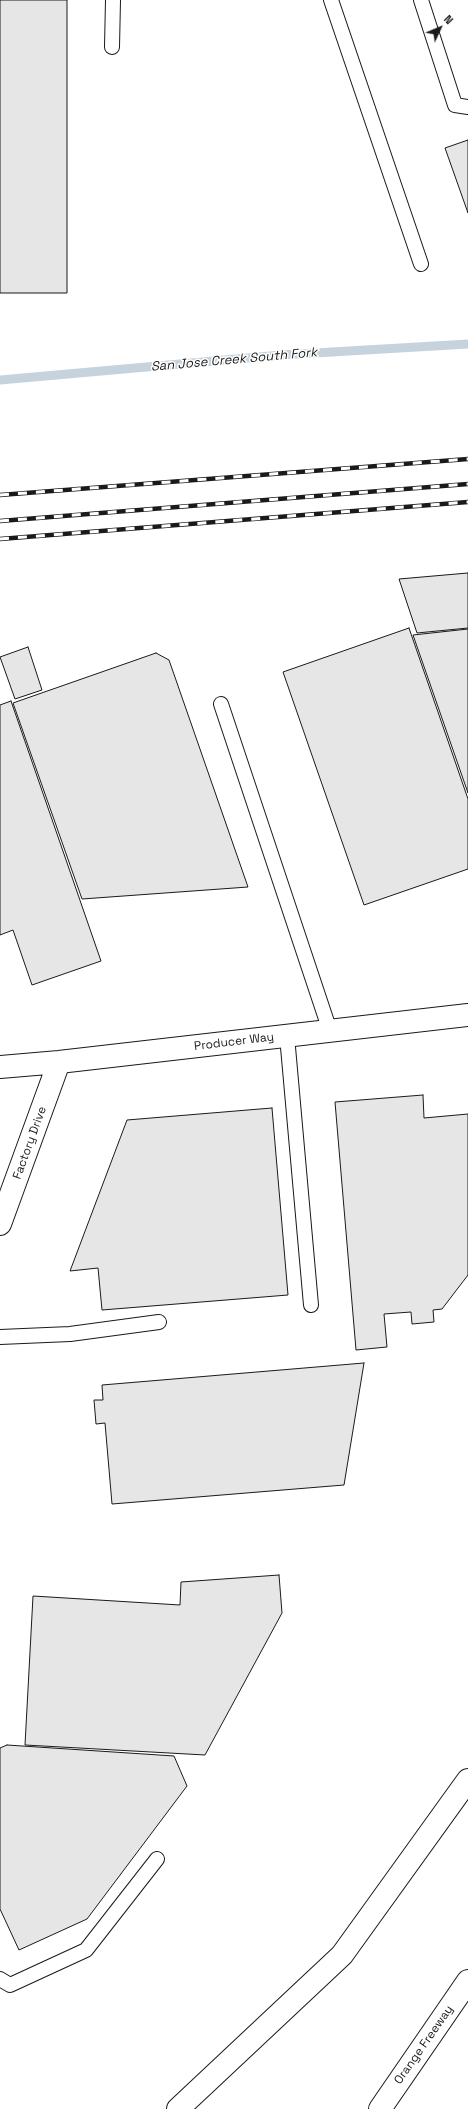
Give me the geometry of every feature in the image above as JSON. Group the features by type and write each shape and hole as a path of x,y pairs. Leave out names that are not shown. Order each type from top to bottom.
{"main road":[{"name":"Producer Way","path":"0,1067 59,1062 468,1015"},
{"name":"Factory Drive","path":"0,1224 59,1062"},
{"path":"178,2109 342,1956 468,1780"},
{"name":"Orange Freeway","path":"380,2109 468,1982"}],"lane":[{"path":"112,47 113,0"},
{"path":"331,0 421,264"},
{"path":"420,0 454,105 468,107"},
{"path":"221,704 330,1031"},
{"path":"287,1036 311,1306"},
{"path":"0,1336 70,1334 159,1322"},
{"path":"0,1979 10,1985 86,1950 157,1859"}],"building":[{"path":"0,0 67,0 67,293 0,293"},
{"path":"468,140 468,213 445,148"},
{"path":"468,573 468,628 417,633 399,579"},
{"path":"409,628 468,799 468,869 364,905 283,672"},
{"path":"468,629 468,793 413,635"},
{"path":"28,647 42,690 15,699 0,657"},
{"path":"156,653 169,660 248,887 82,899 13,703"},
{"path":"11,701 101,961 32,985 13,930 0,935 0,705"},
{"path":"423,1095 424,1118 468,1114 468,1275 442,1309 433,1310 434,1322 412,1324 411,1312 384,1314 387,1347 356,1350 335,1102"},
{"path":"272,1108 288,1295 102,1310 98,1268 70,1271 127,1120"},
{"path":"364,1363 344,1485 112,1504 105,1423 96,1424 94,1400 103,1400 102,1385"},
{"path":"279,1575 282,1613 205,1755 25,1745 33,1596 180,1605 181,1582"},
{"path":"7,1745 174,1756 187,1786 87,1919 19,1950 0,1909 0,1748"}],"waterway":[{"name":"San Jose Creek South Fork","path":"0,380 281,355 468,344"}],"railway":[{"path":"0,495 468,459"},
{"path":"0,521 468,484"},
{"path":"0,539 468,502"}]}
